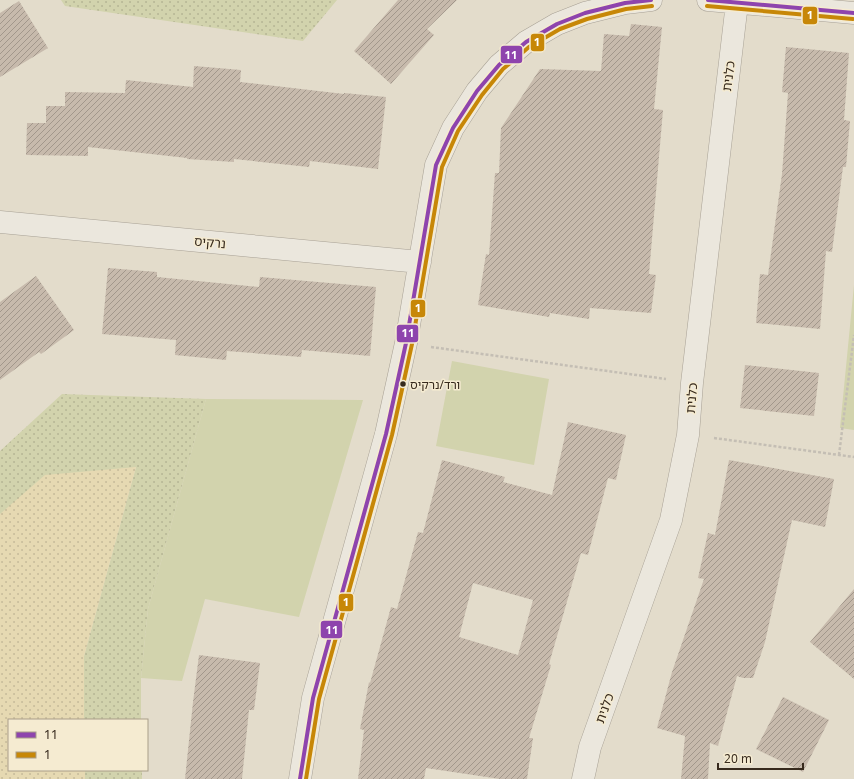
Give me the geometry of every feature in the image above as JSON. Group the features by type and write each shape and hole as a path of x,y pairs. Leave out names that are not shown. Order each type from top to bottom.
{"street":[{"path":"300,779 313,698 384,441 406,343 436,165 453,128 477,91 499,65 526,42 557,24 585,13 625,3 651,0"},
{"path":"708,0 854,13"},
{"name":"כלנית","path":"583,779 590,747 671,520 688,435 692,383 737,3"},
{"name":"נרקיס","path":"0,222 420,262"}],"path":[{"path":"838,455 854,335"},
{"path":"406,343 692,383"},
{"path":"688,435 854,457"}],"green space":[{"path":"61,0 337,0 303,41 65,6"},
{"path":"854,285 854,430 840,428"},
{"path":"452,361 549,379 534,465 436,446"},
{"path":"62,394 206,399 148,609 141,678 141,719 84,719 84,656 136,467 0,514 0,451"},
{"path":"206,399 363,400 299,617 205,599 182,681 141,678 148,609"},
{"path":"85,771 142,771 142,779 85,779"}],"sand":[{"path":"136,467 84,656 84,719 8,719 8,771 85,771 85,779 0,779 0,514 45,475"}],"building":[{"path":"398,0 457,0 427,29 434,35 391,84 354,51"},
{"path":"19,1 48,48 0,77 0,13"},
{"path":"631,24 662,27 654,109 663,110 649,274 656,275 651,313 590,308 589,319 550,313 549,317 478,305 486,254 489,255 495,173 499,173 501,128 540,69 601,71 604,34 629,36"},
{"path":"786,47 849,53 844,120 850,121 846,167 843,167 832,252 826,251 820,329 756,323 760,274 768,275 782,174 788,93 782,92"},
{"path":"194,66 241,70 240,82 344,94 386,97 378,169 310,161 309,167 234,159 234,162 187,159 88,147 88,156 26,155 27,123 46,123 46,106 65,106 65,92 125,93 126,80 193,87"},
{"path":"108,268 157,272 157,277 259,287 260,277 376,287 370,356 302,350 301,357 227,351 226,360 175,355 176,340 102,334"},
{"path":"36,276 74,330 41,354 39,352 0,380 0,302"},
{"path":"745,365 819,373 814,416 740,408"},
{"path":"568,422 626,435 616,480 608,478 588,555 581,553 549,664 551,665 529,738 533,738 527,779 500,779 426,768 424,779 358,779 364,730 360,729 369,682 370,683 391,607 397,609 418,532 423,533 442,460 505,477 503,482 552,495","holes":["473,583 533,600 518,655 459,637"]},
{"path":"729,460 834,479 825,527 792,520 765,642 753,678 743,678 737,676 718,746 710,743 708,779 681,779 685,736 657,728 672,672 704,579 698,578 708,533 715,535"},
{"path":"854,589 854,679 810,642"},
{"path":"199,655 260,663 254,710 249,710 242,779 185,779"},
{"path":"783,697 829,720 803,772 756,749"}],"transit line":[{"name":"11","path":"300,779 313,698 386,434 406,343 436,165 453,128 477,91 499,65 526,42 557,24 585,13 625,3 651,0"},
{"name":"11","path":"708,0 854,13"},
{"name":"1","path":"306,779 319,699 392,435 412,344 442,167 458,131 482,95 503,69 529,47 560,29 587,19 626,9 652,6"},
{"name":"1","path":"707,6 853,19"}],"place":[{"name":"ורד/נרקיס","path":"403,384"}]}
